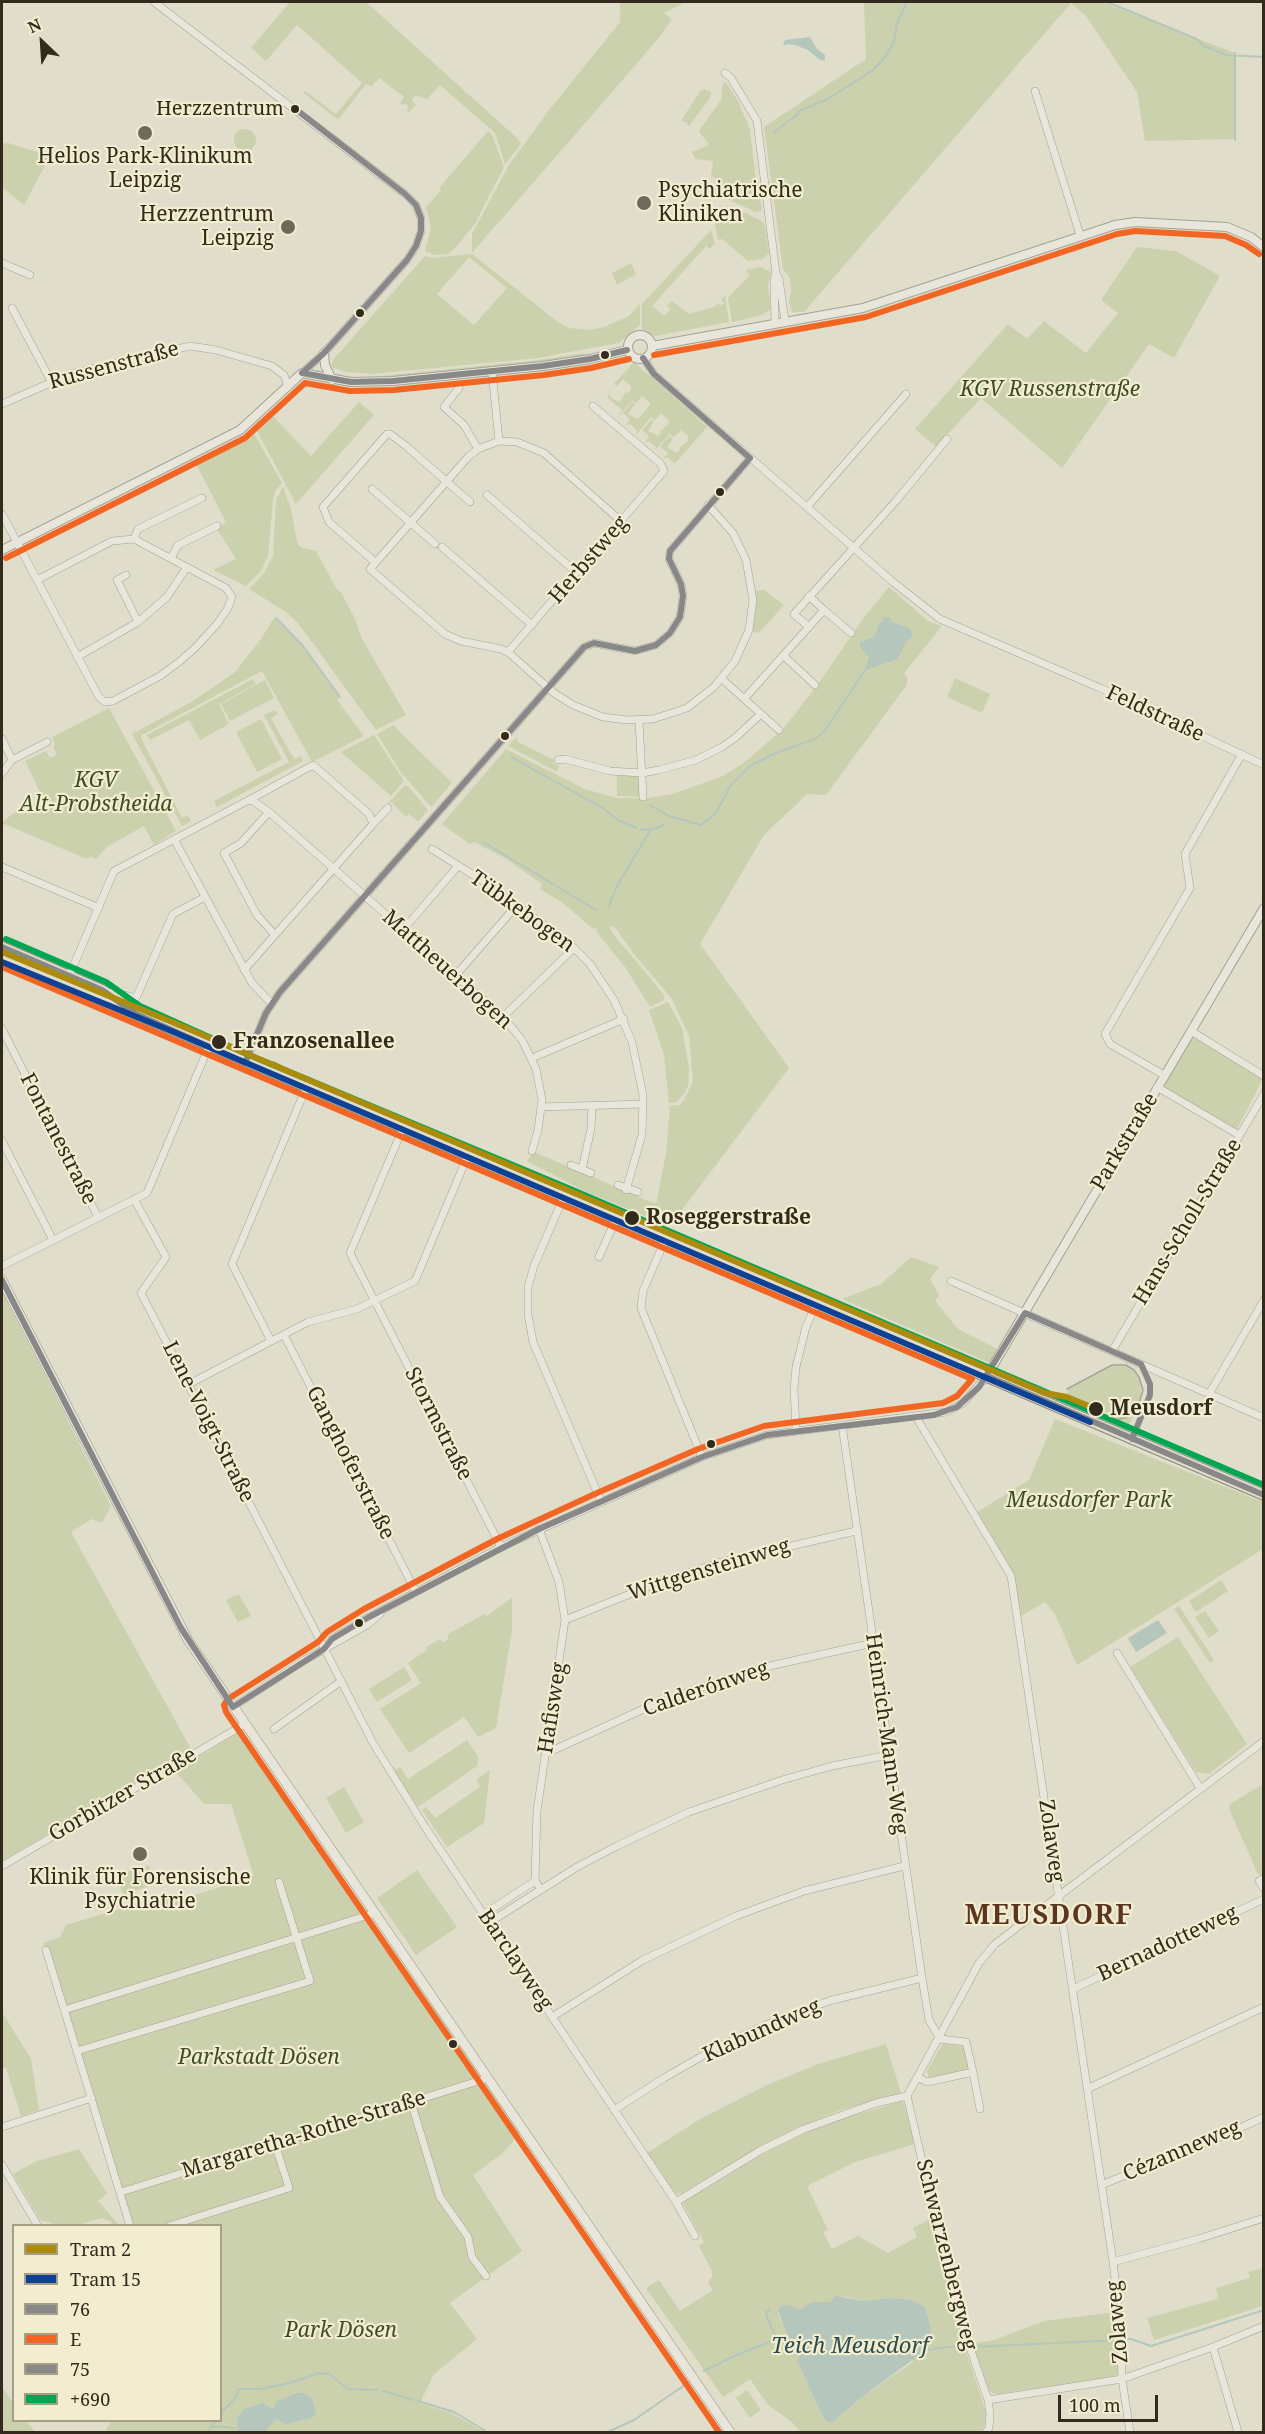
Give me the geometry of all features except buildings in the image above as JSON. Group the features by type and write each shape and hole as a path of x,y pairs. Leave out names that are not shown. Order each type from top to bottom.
{"main road":[{"path":"2,947 114,996 136,1014"},
{"path":"2,957 1263,1495"},
{"path":"2,1280 185,1634 730,2433"}],"street":[{"path":"2,550 225,440 251,422 324,353 386,284 416,246 421,231 421,218 416,205 372,168 154,2"},
{"path":"725,73 731,78 757,121 776,273 780,286 780,322"},
{"path":"1035,91 1080,235"},
{"path":"652,346 863,308 1115,225 1135,222 1220,226 1237,230 1263,247"},
{"path":"2,263 30,275"},
{"path":"12,308 51,381"},
{"path":"638,334 646,336 652,346 649,355 643,358 634,358 627,350 630,338 638,334"},
{"name":"Russenstraße","path":"2,404 71,374 190,346 216,350 276,368 284,375 288,387"},
{"path":"302,374 333,380 376,382 492,372 590,359 627,350"},
{"path":"324,353 325,365 333,380"},
{"name":"Feldstraße","path":"643,358 654,374 940,620 1100,688 1263,765"},
{"path":"492,372 498,441"},
{"path":"459,388 444,408 464,425 478,449"},
{"path":"807,507 906,394"},
{"name":"Herbstweg","path":"508,652 663,475 662,465 593,406"},
{"path":"375,562 329,522 323,507 390,434 470,502"},
{"path":"809,627 794,614 947,439"},
{"path":"622,522 544,453 517,442 498,441 478,449 446,481 370,569 446,634 461,641 508,652 548,687 573,705 591,714 614,719 639,720 663,717 687,708 722,679 735,661 749,630 752,591 746,560 738,540 727,524 708,506"},
{"path":"246,1063 272,1004 548,687 589,644 599,643 617,649 635,651 656,645 670,633 680,616 683,596 681,584 668,554 750,458"},
{"path":"372,489 532,625"},
{"path":"487,495 577,573"},
{"path":"134,539 138,529 202,498"},
{"path":"2,514 77,657 99,697 105,702 113,701 160,676 179,662 217,624 232,597 226,588 134,539 112,542 37,580"},
{"path":"171,558 178,544 216,526"},
{"path":"77,657 138,622 167,597 187,567"},
{"path":"126,575 117,580 138,622"},
{"path":"809,596 851,633"},
{"path":"744,699 824,610"},
{"path":"784,656 815,685"},
{"path":"722,679 779,730"},
{"path":"558,760 565,759 610,771 642,772 677,766 709,753 736,737 760,714"},
{"path":"639,720 643,797"},
{"path":"2,739 12,760"},
{"path":"2,773 12,760 47,742"},
{"path":"1164,1076 1110,1044 1105,1034 1190,888 1185,854 1242,754"},
{"path":"69,976 114,871 313,765 369,814 373,825"},
{"name":"Mattheuerbogen","path":"249,800 269,812 365,896 502,1017 522,1040 532,1058 539,1079 542,1107 532,1151"},
{"path":"244,970 388,808"},
{"path":"269,812 241,843 224,853 257,915 275,935"},
{"path":"174,839 244,970 256,990 272,1004"},
{"name":"Tübkebogen","path":"432,849 518,905 574,948 600,977 624,1019 637,1063 643,1104 642,1135 627,1189"},
{"path":"403,930 458,866"},
{"path":"2,867 99,908"},
{"path":"102,990 136,998 173,914 205,897"},
{"path":"455,976 518,905"},
{"name":"Parkstraße","path":"987,1376 1263,908"},
{"path":"502,1017 574,948"},
{"path":"532,1058 624,1019"},
{"name":"Fontanestraße","path":"2,1029 98,1217"},
{"path":"1191,1031 1263,1076"},
{"path":"2,1266 147,1192 209,1046"},
{"path":"1157,1087 1239,1135"},
{"path":"271,1341 232,1264 306,1088"},
{"name":"Hans-Scholl-Straße","path":"1112,1351 1263,1094"},
{"path":"542,1107 643,1104"},
{"path":"582,1169 591,1129 592,1106"},
{"name":"Stormstraße","path":"403,1128 350,1253 501,1547"},
{"path":"2,1141 52,1240"},
{"path":"189,1384 308,1323 357,1310 415,1281 468,1155"},
{"path":"571,1165 591,1173"},
{"path":"618,1185 638,1192"},
{"path":"564,1196 534,1266 528,1287 528,1314 533,1342 601,1501"},
{"name":"Lene-Voigt-Straße","path":"134,1199 165,1257 141,1293 324,1649"},
{"path":"599,1257 616,1219"},
{"path":"665,1240 643,1291 641,1308 702,1457"},
{"path":"951,1281 1263,1418"},
{"path":"1209,1394 1261,1309 1263,1300"},
{"path":"795,1430 796,1367 806,1327 816,1304"},
{"name":"Ganghoferstraße","path":"284,1335 416,1592"},
{"path":"233,1707 324,1649 367,1625 382,1612 416,1592 501,1547 601,1501 740,1443 795,1430 938,1414 957,1407 979,1387 987,1376"},
{"name":"Zolaweg","path":"916,1417 1011,1576 1113,2262 1120,2322 1122,2379 1130,2433"},
{"name":"Heinrich-Mann-Weg","path":"842,1425 904,1866 929,2020 940,2039"},
{"name":"Hafisweg","path":"535,1881 537,1811 565,1620 559,1582 539,1529"},
{"name":"Wittgensteinweg","path":"565,1620 650,1585 718,1563 856,1531"},
{"name":"Calderónweg","path":"545,1754 648,1707 708,1685 765,1667 873,1643"},
{"name":"Barclayweg","path":"324,1649 373,1743 420,1820 676,2202 695,2236"},
{"path":"1117,1653 1200,1788"},
{"path":"274,1729 340,1682"},
{"name":"Gorbitzer Straße","path":"2,1866 245,1724"},
{"path":"676,2202 761,2150 804,2129 876,2103 907,2096 987,1952 1263,1741"},
{"path":"490,1922 541,1889 617,1846 689,1812 782,1780 832,1766 889,1755"},
{"path":"552,2017 643,1960 736,1916 804,1891 904,1866"},
{"path":"1263,1878 1259,1881 1263,1889"},
{"path":"484,1914 535,1881 541,1889"},
{"path":"77,2051 310,1981 279,1882"},
{"name":"Bernadotteweg","path":"1073,1989 1263,1899"},
{"path":"64,2010 375,1913"},
{"path":"46,1950 129,2224"},
{"name":"Klabundweg","path":"614,2110 718,2047 775,2021 829,2001 922,1978"},
{"path":"1087,2090 1263,2007"},
{"path":"940,2039 966,2042 980,2109"},
{"path":"918,2078 928,2082 973,2072"},
{"name":"Margaretha-Rothe-Straße","path":"121,2192 488,2078"},
{"name":"Schwarzenbergweg","path":"907,2096 956,2307 988,2400 990,2414 989,2428 986,2433"},
{"path":"2,2127 92,2098"},
{"path":"411,2102 440,2197 468,2237 472,2257 486,2276"},
{"name":"Cézanneweg","path":"1101,2185 1218,2138 1263,2117"},
{"path":"175,2224 289,2188 275,2144"},
{"path":"2,2164 37,2224"},
{"path":"1113,2262 1198,2239 1263,2218"},
{"path":"988,2400 1122,2379 1213,2347 1263,2326"},
{"path":"1213,2347 1238,2433"}],"green space":[{"path":"290,2 366,2 521,144 505,164 495,133 440,85 427,99 415,95 412,101 416,105 407,114 408,106 400,103 404,97 379,78 371,87 366,84 338,120 304,93 305,91 336,114 362,83 297,25 266,61 251,48"},
{"path":"620,2 686,2 664,13 672,19 659,38 472,253 472,234 509,165 550,109 620,22"},
{"path":"864,2 1102,2 1235,53 1236,139 1145,141 1137,92 1086,16 1071,3 804,312 792,312 789,301 790,278 783,269 764,127 866,59"},
{"path":"726,82 738,101 750,129 761,211 756,212 712,192 716,178 711,177 713,161 695,159 692,152 709,145 699,131 721,100 723,84"},
{"path":"704,89 711,92 710,98 689,126 686,122 681,121 700,91"},
{"path":"245,129 253,132 256,140 253,148 245,151 237,148 234,140 237,132"},
{"path":"488,131 492,135 504,167 475,224 448,254 434,255 425,251 431,227 426,207 441,190 439,188"},
{"path":"8,143 50,156 24,205 2,187 2,144"},
{"path":"727,206 727,211 739,216 743,212 762,221 765,225 769,253 763,259 748,261 722,239 718,240 715,224"},
{"path":"711,230 715,243 710,249 706,246 652,306 664,316 671,309 667,306 672,301 689,314 714,307 718,303 721,306 724,303 721,300 725,295 729,322 655,336 642,329 642,304"},
{"name":"KGV Russenstraße","path":"1137,247 1176,251 1220,276 1174,358 1149,344 1062,468 981,398 936,447 915,429 1008,324 1027,339 1044,321 1086,353 1118,313 1101,300"},
{"path":"472,254 559,323 569,328 589,330 604,327 629,316 640,304 640,325 619,343 538,358 372,374 346,372 331,367 333,360 425,256 433,258","holes":["469,257 507,288 474,325 437,294"]},
{"path":"631,263 636,274 617,285 612,273"},
{"path":"761,267 771,272 768,285 771,310 759,316 732,322 728,298 750,275 746,271 748,269"},
{"path":"583,353 584,356 543,363 406,376 380,376 538,360"},
{"path":"634,362 707,427 675,464 667,457 663,459 668,453 660,446 670,436 673,438 667,447 677,453 679,448 688,441 688,436 681,430 674,437 670,434 654,451 656,447 649,441 645,443 649,436 642,430 652,419 654,421 648,431 658,436 660,431 669,424 669,420 661,413 655,420 651,417 636,435 637,430 630,424 625,426 630,420 623,413 632,402 635,404 628,414 638,419 651,404 642,396 636,403 632,401 617,418 622,410 607,397 609,394 612,399 620,402 626,392 631,390 631,386 623,379 617,386 614,384"},
{"path":"359,402 374,415 296,504 255,427 270,413 311,456"},
{"path":"252,430 282,483 276,490 273,500 268,556 261,571 246,586 213,570 236,559 217,529 226,522 195,462"},
{"path":"283,487 291,509 297,542 300,547 316,551 336,588 342,594 361,637 406,715 376,730 298,623 286,612 249,589 264,573 273,556 276,500"},
{"path":"889,587 928,621 942,626 904,673 908,678 906,686 826,795 807,794 764,835 700,944 789,1068 670,1226 584,1191 527,1161 534,1152 656,1204 666,1154 670,1106 680,1105 693,1081 689,1036 672,999 614,926 609,927 664,995 664,1000 650,1007 625,967 596,931 598,928 593,929 563,903 540,889 542,884 505,858 474,842 470,844 442,824 506,749 585,789 616,798 649,798 673,794 723,776 745,762 783,729 819,683 862,620"},
{"path":"764,590 784,605 759,633 749,630 752,591"},
{"path":"274,618 303,646 340,697 337,700 364,736 312,762 262,671 140,736 182,818 188,815 191,821 182,826 132,734 193,701 235,672"},
{"path":"955,678 990,694 982,713 947,697"},
{"path":"253,679 256,684 219,704 229,724 200,740 189,720 150,740 147,735"},
{"path":"265,680 274,698 230,721 221,704"},
{"name":"KGV Alt-Probstheida","path":"109,708 176,831 154,845 144,826 108,846 96,859 90,856 87,859 2,823 11,815 43,798 25,761 46,751 50,758 57,755 52,737"},
{"path":"274,710 278,714 271,718 294,759 301,756 303,761 217,807 214,801 289,762 264,715"},
{"path":"261,719 282,759 257,772 236,732"},
{"path":"393,725 452,783 431,807 400,771 377,734"},
{"path":"374,735 404,781 391,796 341,752"},
{"path":"516,737 518,742 554,760 553,763 559,766 557,772 508,746"},
{"path":"617,772 642,773 643,797 617,796"},
{"path":"405,785 428,810 418,822 409,814 406,817 391,802 375,819 375,817"},
{"path":"668,1002 682,1028 689,1068 688,1086 685,1092 677,1102 669,1103 664,1055 649,1010"},
{"path":"1193,1035 1263,1079 1236,1131 1163,1086"},
{"path":"911,1257 939,1267 930,1279 939,1295 935,1301 958,1329 997,1349 990,1363 842,1299 881,1284"},
{"path":"2,1291 111,1506 102,1523 92,1519 71,1532 191,1749 2,1861"},
{"path":"1117,1364 1126,1365 1134,1370 1142,1383 1140,1400 1129,1425 1117,1421 1115,1415 1068,1396 1067,1389"},
{"name":"Meusdorfer Park","path":"1055,1419 1263,1502 1263,1549 1077,1665 1055,1614 1045,1602 1019,1617 1011,1576 974,1514 1029,1480"},
{"path":"1221,1580 1228,1591 1196,1612 1189,1601"},
{"path":"239,1594 251,1616 238,1622 226,1600"},
{"path":"512,1598 512,1630 496,1728 478,1737 464,1717 409,1753 380,1709 421,1683 408,1663 427,1650 426,1647 440,1639 443,1643 448,1639 448,1634 485,1614 487,1616"},
{"path":"1179,1606 1214,1660 1210,1663 1174,1609"},
{"path":"1205,1611 1219,1631 1209,1638 1195,1617"},
{"path":"1178,1637 1247,1744 1209,1774 1196,1772 1130,1667"},
{"path":"404,1667 412,1680 377,1702 369,1689"},
{"name":"Parkstadt Dösen","path":"240,1732 521,2132 503,2153 473,2175 522,2251 450,2303 477,2339 434,2374 420,2403 453,2414 484,2432 105,2432 110,2422 222,2422 222,2224 131,2224 43,1943 60,1937 66,1925 174,1893 182,1899 254,1876 231,1804 204,1804 175,1771"},
{"path":"467,1740 478,1757 477,1766 418,1807 394,1771 400,1767 408,1779"},
{"path":"490,1770 484,1823 447,1847 422,1810 426,1807 435,1818 480,1787 476,1780"},
{"path":"1263,1784 1264,1875 1258,1874 1229,1809 1230,1804"},
{"path":"344,1787 364,1822 346,1833 326,1798"},
{"path":"149,1865 155,1884 123,1895 117,1875"},
{"path":"417,1870 457,1927 416,1955 377,1898"},
{"path":"2,2012 31,2059 39,2110 21,2116 6,2068 2,2068"},
{"path":"943,2043 966,2047 969,2071 932,2080 927,2071"},
{"path":"886,2044 901,2093 841,2110 802,2126 759,2147 682,2193 676,2194 647,2153 700,2119 767,2085 821,2063"},
{"path":"903,2101 915,2144 855,2162 807,2186 828,2230 823,2232 832,2249 858,2236 888,2253 917,2237 913,2228 928,2220 932,2222 955,2318 986,2412 981,2432 800,2432 792,2422 768,2405 750,2379 723,2397 646,2288 659,2280 680,2311 713,2290 708,2282 712,2277 712,2271 699,2246 704,2242 683,2204 685,2201 763,2154 805,2133 844,2118","holes":["848,2297 863,2301 889,2298 913,2362 862,2397 832,2423 827,2422 823,2417 797,2361 802,2351 780,2319 778,2312 781,2305 799,2310 811,2302 831,2302 833,2299"]},
{"path":"79,2149 107,2193 98,2201 118,2224 111,2224 112,2222 102,2218 81,2224 52,2224 41,2221 13,2174 37,2161"},
{"path":"1263,2268 1263,2306 1154,2340 1147,2318 1218,2299 1216,2288 1250,2278 1248,2272"},
{"path":"1116,2312 1118,2374 1112,2377 998,2394 988,2389 971,2344 994,2340 1044,2321"},
{"path":"2,2387 12,2402 12,2422 27,2422 35,2432 2,2432"},
{"path":"747,2390 761,2410 750,2418 736,2398"}],"water":[{"path":"810,37 817,49 825,55 825,61 808,50 795,45 783,44 785,40"},
{"path":"885,617 909,628 912,637 906,642 898,659 865,670 869,657 860,647 860,642 874,637"},
{"path":"1158,1620 1167,1633 1136,1652 1128,1638"},
{"name":"Teich Meusdorf","path":"836,2296 863,2301 889,2298 911,2300 925,2307 931,2329 929,2348 862,2397 832,2423 827,2422 823,2417 797,2361 802,2351 793,2349 778,2311 781,2305 799,2310 811,2302 830,2302"},
{"path":"297,2393 304,2393 312,2398 316,2413 311,2418 286,2424 276,2419 265,2432 238,2432 237,2418 244,2409 263,2403 273,2409 277,2401"}],"waterway":[{"path":"774,132 799,111 828,99 873,70 885,57 894,42 897,23 907,2"},
{"path":"1107,2 1197,39 1204,46 1226,55 1264,57"},
{"path":"1235,53 1235,140"},
{"path":"276,618 303,646 340,697"},
{"path":"650,805 669,816 701,825 716,813 731,785 750,766 778,752 815,739 826,729 865,670"},
{"path":"511,757 601,807 618,820 636,828"},
{"path":"641,830 663,825"},
{"path":"609,906 617,886 651,829"},
{"path":"483,842 596,910"},
{"path":"704,2371 774,2340 776,2337 766,2312 770,2310"},
{"path":"1123,2339 1131,2339 1151,2346 1264,2310"},
{"path":"971,2347 1118,2340"},
{"path":"927,2350 966,2347"},
{"path":"222,2412 236,2397 238,2389 260,2389 290,2383 319,2373 330,2374 348,2389 378,2390"},
{"path":"608,2432 634,2420 689,2382"},
{"path":"383,2391 414,2400"},
{"path":"418,2401 454,2412 487,2432"},
{"path":"208,2432 215,2422"},
{"path":"212,2427 228,2427"},
{"path":"230,2428 236,2428"}],"tram line":[{"name":"2","path":"2,952 1045,1393 1067,1397 1096,1409"},
{"name":"15","path":"2,962 169,1030 1090,1422"},
{"path":"274,1062 297,1075"},
{"path":"1067,1389 1112,1365 1126,1365 1134,1370 1143,1390 1134,1411 1128,1417 1115,1420 1094,1414"}],"transit line":[{"name":"76","path":"294,108 405,194 416,205 421,218 421,231 416,246 407,260 324,353 302,373"},
{"name":"E","path":"654,355 866,317 1117,234 1135,231 1225,236 1246,245 1259,254"},
{"name":"76","path":"302,373 351,382 393,381 543,366 590,359 627,350"},
{"name":"76","path":"643,358 654,374 750,458"},
{"name":"E","path":"6,558 245,438 305,383 350,391 394,390 544,375 591,368 629,359"},
{"name":"76","path":"245,1063 266,1013 280,992 584,647 594,643 635,651 656,645 670,633 680,617 683,596 681,584 669,559 670,551 750,458"},
{"name":"+690","path":"6,939 106,982 140,1006 249,1055 568,1188 1264,1485"},
{"name":"76","path":"2,947 102,990 136,1014 245,1063"},
{"name":"E","path":"2,967 972,1379 957,1396 943,1403 764,1426 698,1449 597,1493 497,1539 364,1609 327,1632 318,1642 228,1699 224,1705 226,1712 719,2432"},
{"name":"75","path":"2,1280 181,1628 233,1707"},
{"name":"75","path":"233,1707 324,1649 332,1639 369,1617 539,1529 702,1457 767,1435 934,1415 957,1407 979,1387 1025,1313 1141,1364 1150,1384 1150,1395 1132,1439"},
{"name":"75","path":"987,1376 1264,1495"}],"place":[{"name":"Herzzentrum","path":"295,109"},
{"name":"Helios Park-Klinikum Leipzig","path":"145,133"},
{"name":"Psychiatrische Kliniken","path":"644,203"},
{"name":"Herzzentrum Leipzig","path":"288,227"},
{"name":"Franzosenallee","path":"219,1042"},
{"name":"Roseggerstraße","path":"632,1218"},
{"name":"Meusdorf","path":"1096,1409"},
{"name":"Klinik für Forensische Psychiatrie","path":"140,1854"}],"district":[{"name":"MEUSDORF","path":"1049,1916"}],"park label":[{"name":"Park Dösen","path":"341,2331"}]}
